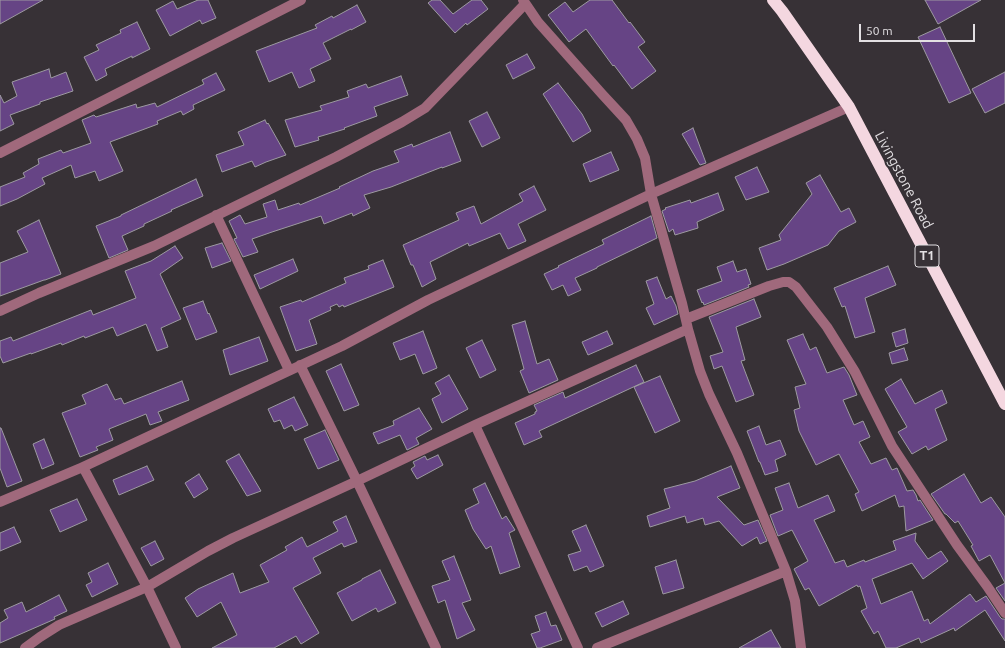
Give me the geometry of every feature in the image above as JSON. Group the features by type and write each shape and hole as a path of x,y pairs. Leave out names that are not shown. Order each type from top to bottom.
{"highway":[{"name":"Livingstone Road","path":"773,0 849,107 1005,404"}],"street":[{"path":"0,153 301,0"},
{"path":"0,311 39,293 154,246 402,122 425,108 524,2 538,22 575,65 626,120 637,139 645,158 651,194 700,371 709,394 737,453 786,571 796,601 801,648"},
{"path":"0,502 83,466 342,346 428,300 651,194 849,107"},
{"path":"216,216 289,370"},
{"path":"25,648 59,626 147,587 233,538 358,481 687,324 783,282 789,282 796,287 827,327 855,372 892,446 957,545 1005,613"},
{"path":"300,365 358,481 436,648"},
{"path":"475,425 578,648"},
{"path":"83,466 147,587 176,648"},
{"path":"597,648 786,571"}],"building":[{"path":"0,0 43,0 0,24"},
{"path":"198,0 208,0 216,18 202,24 200,20 170,36 156,10 173,1 177,9"},
{"path":"432,0 440,0 453,14 472,0 481,0 488,9 467,25 466,23 455,33 428,3"},
{"path":"590,0 612,0 645,42 638,47 656,71 632,89 586,29 569,42 548,15 565,2 573,12"},
{"path":"925,0 981,0 938,24"},
{"path":"357,5 366,22 323,43 331,59 310,69 315,81 299,88 292,72 269,82 256,51 317,28 315,25 332,16 333,18"},
{"path":"137,22 150,49 105,69 107,75 96,81 84,57 99,50 96,45 121,33 120,30"},
{"path":"940,27 971,93 949,103 918,37"},
{"path":"527,54 535,68 513,79 506,65"},
{"path":"49,69 51,78 66,72 73,91 40,102 40,104 10,115 14,124 0,131 0,95 4,103 17,96 12,82"},
{"path":"1005,72 1005,103 985,113 972,89"},
{"path":"216,73 225,90 193,105 194,109 183,115 181,111 157,121 158,124 110,142 123,171 99,181 95,171 75,178 71,165 42,178 45,184 0,206 0,187 25,177 23,173 39,164 38,159 61,150 63,153 91,143 82,120 94,115 96,117 136,104 137,108 155,103 157,107 204,84 202,80"},
{"path":"401,76 408,95 374,107 377,116 344,128 345,129 318,137 319,140 295,147 285,120 322,110 320,106 349,97 347,91 366,84 368,88"},
{"path":"558,83 582,114 591,131 573,142 543,94"},
{"path":"487,112 500,138 482,147 469,121"},
{"path":"265,120 286,155 255,167 252,161 222,172 216,155 244,145 238,132"},
{"path":"693,128 706,163 700,165 682,134"},
{"path":"450,132 461,161 391,187 364,195 370,208 353,216 352,213 324,224 321,216 252,239 258,252 243,257 234,239 237,238 229,221 240,215 245,224 267,217 263,204 275,200 278,210 299,203 300,205 340,188 339,187 373,171 399,162 394,151 412,144 413,147"},
{"path":"611,152 619,170 590,182 583,164"},
{"path":"757,167 769,192 746,200 735,177"},
{"path":"820,175 841,212 849,208 856,222 839,231 828,245 767,270 759,248 781,240 779,235 812,194 806,183"},
{"path":"196,179 203,196 171,210 172,211 144,224 144,226 122,236 128,250 109,258 96,226 121,216"},
{"path":"534,186 546,210 518,224 526,241 508,249 500,233 469,246 468,243 430,262 436,279 422,287 403,245 459,220 456,213 474,206 481,224 523,201 519,194"},
{"path":"718,193 724,210 697,222 698,228 675,235 673,229 669,232 662,211 666,209 665,208 690,200 691,203"},
{"path":"651,216 657,238 575,278 581,290 568,296 563,285 552,290 544,274 604,244 602,240"},
{"path":"39,220 61,274 0,296 0,263 28,252 17,231"},
{"path":"222,243 231,261 212,268 205,248"},
{"path":"175,246 183,258 160,274 181,319 161,328 168,347 157,351 146,324 117,336 113,327 85,338 84,336 62,345 61,343 3,363 0,356 0,341 11,337 13,341 91,310 93,315 136,298 125,271 151,261"},
{"path":"293,259 298,271 260,289 254,275"},
{"path":"383,260 394,287 344,307 343,305 339,307 337,304 330,307 331,310 309,320 317,344 296,351 280,307 301,300 302,302 346,283 344,278 369,269 368,266"},
{"path":"733,261 737,272 746,269 751,284 748,285 749,287 704,305 697,290 722,281 717,267"},
{"path":"888,266 896,285 865,298 875,332 855,338 845,306 842,307 834,288"},
{"path":"657,277 666,299 671,296 678,314 654,325 646,308 654,304 646,281"},
{"path":"754,299 761,317 736,327 745,360 741,361 754,395 736,402 722,366 714,369 710,356 723,352 709,317"},
{"path":"203,301 217,332 196,340 183,308"},
{"path":"525,321 537,364 549,359 558,380 529,393 520,371 524,369 512,325"},
{"path":"905,329 908,343 896,347 892,333"},
{"path":"423,331 437,368 423,374 415,354 400,360 393,343"},
{"path":"607,331 613,344 588,355 582,342"},
{"path":"803,334 810,350 816,347 827,373 844,367 849,375 857,395 843,400 854,425 863,421 870,437 859,442 871,464 886,458 892,470 897,468 907,491 913,490 918,501 920,500 933,520 906,531 904,506 899,507 895,495 862,511 855,494 859,492 839,454 816,465 799,431 794,410 800,408 795,387 806,384 787,340"},
{"path":"259,337 268,361 230,375 223,350"},
{"path":"482,340 496,370 480,378 466,348"},
{"path":"904,348 908,360 892,364 889,353"},
{"path":"341,364 359,405 344,411 326,371"},
{"path":"636,365 644,382 539,431 542,437 524,445 515,423 535,414 537,411 534,405 563,392 565,398"},
{"path":"449,375 468,409 442,423 432,399 441,394 435,383"},
{"path":"660,376 680,421 655,433 634,387"},
{"path":"901,379 915,404 942,390 947,403 935,409 947,440 928,450 926,446 912,454 898,432 907,427 885,389"},
{"path":"182,381 189,400 158,412 162,421 150,425 146,414 109,429 113,440 96,447 98,450 80,457 62,413 86,404 82,395 107,384 115,400 121,398 124,404"},
{"path":"294,397 308,425 295,431 292,425 284,429 280,420 274,422 268,409"},
{"path":"419,408 432,429 416,438 419,444 407,450 400,435 378,444 373,433 394,425 393,421"},
{"path":"759,426 766,445 780,440 786,455 775,460 778,471 765,475 747,431"},
{"path":"0,428 22,481 7,487 0,468"},
{"path":"325,430 339,460 318,469 304,439"},
{"path":"44,439 54,464 42,469 33,444"},
{"path":"239,454 261,491 247,496 226,461"},
{"path":"438,455 443,465 417,479 411,469 415,466 413,462 425,456 427,460"},
{"path":"147,466 154,480 119,495 113,480"},
{"path":"731,466 740,488 717,497 744,525 758,520 767,541 760,544 757,537 742,546 719,521 705,525 703,518 687,523 685,516 650,527 647,516 670,508 664,489 695,481"},
{"path":"199,474 208,489 194,498 185,483"},
{"path":"964,474 981,503 991,497 1005,517 1005,583 990,555 979,561 971,546 973,545 958,521 955,523 945,514 931,494"},
{"path":"485,483 502,519 506,516 515,530 509,533 520,567 500,574 491,546 486,549 473,529 465,510 479,503 473,489"},
{"path":"789,483 798,508 828,495 835,511 814,520 835,563 844,560 847,567 864,560 865,562 896,550 893,541 916,533 915,541 928,559 941,551 948,561 923,579 912,563 872,579 881,604 912,591 924,621 928,619 930,624 970,594 976,602 986,596 1000,617 1005,619 1005,641 985,610 955,631 954,628 921,643 919,638 896,648 886,648 878,631 874,634 861,611 867,608 860,586 858,587 857,585 819,606 809,588 805,590 794,569 808,561 792,530 778,536 770,515 783,510 775,488"},
{"path":"77,499 87,520 60,532 50,510"},
{"path":"346,516 357,542 344,547 342,543 313,558 321,573 293,588 319,633 301,644 296,636 274,648 212,648 237,635 221,602 197,617 185,598 198,589 233,573 240,593 269,582 260,565 287,550 285,547 302,537 307,547 338,531 333,522"},
{"path":"586,525 604,566 590,572 587,566 574,571 568,555 581,551 572,531"},
{"path":"14,527 21,542 0,551 0,533"},
{"path":"155,541 164,559 151,566 141,548"},
{"path":"454,556 471,600 462,603 475,630 457,639 445,600 438,603 432,586 450,580 442,561"},
{"path":"676,560 684,588 663,594 655,567"},
{"path":"108,563 118,584 92,597 86,585 92,582 88,573"},
{"path":"380,570 396,603 378,612 376,608 352,621 337,593"},
{"path":"1005,583 1005,601 996,588"},
{"path":"59,595 67,611 54,617 55,619 0,643 0,623 8,618 4,610 22,602 26,612"},
{"path":"623,601 629,614 602,627 595,613"},
{"path":"546,612 551,626 556,625 562,640 537,648 531,634 540,631 535,616"},
{"path":"771,630 781,648 739,648"}]}
